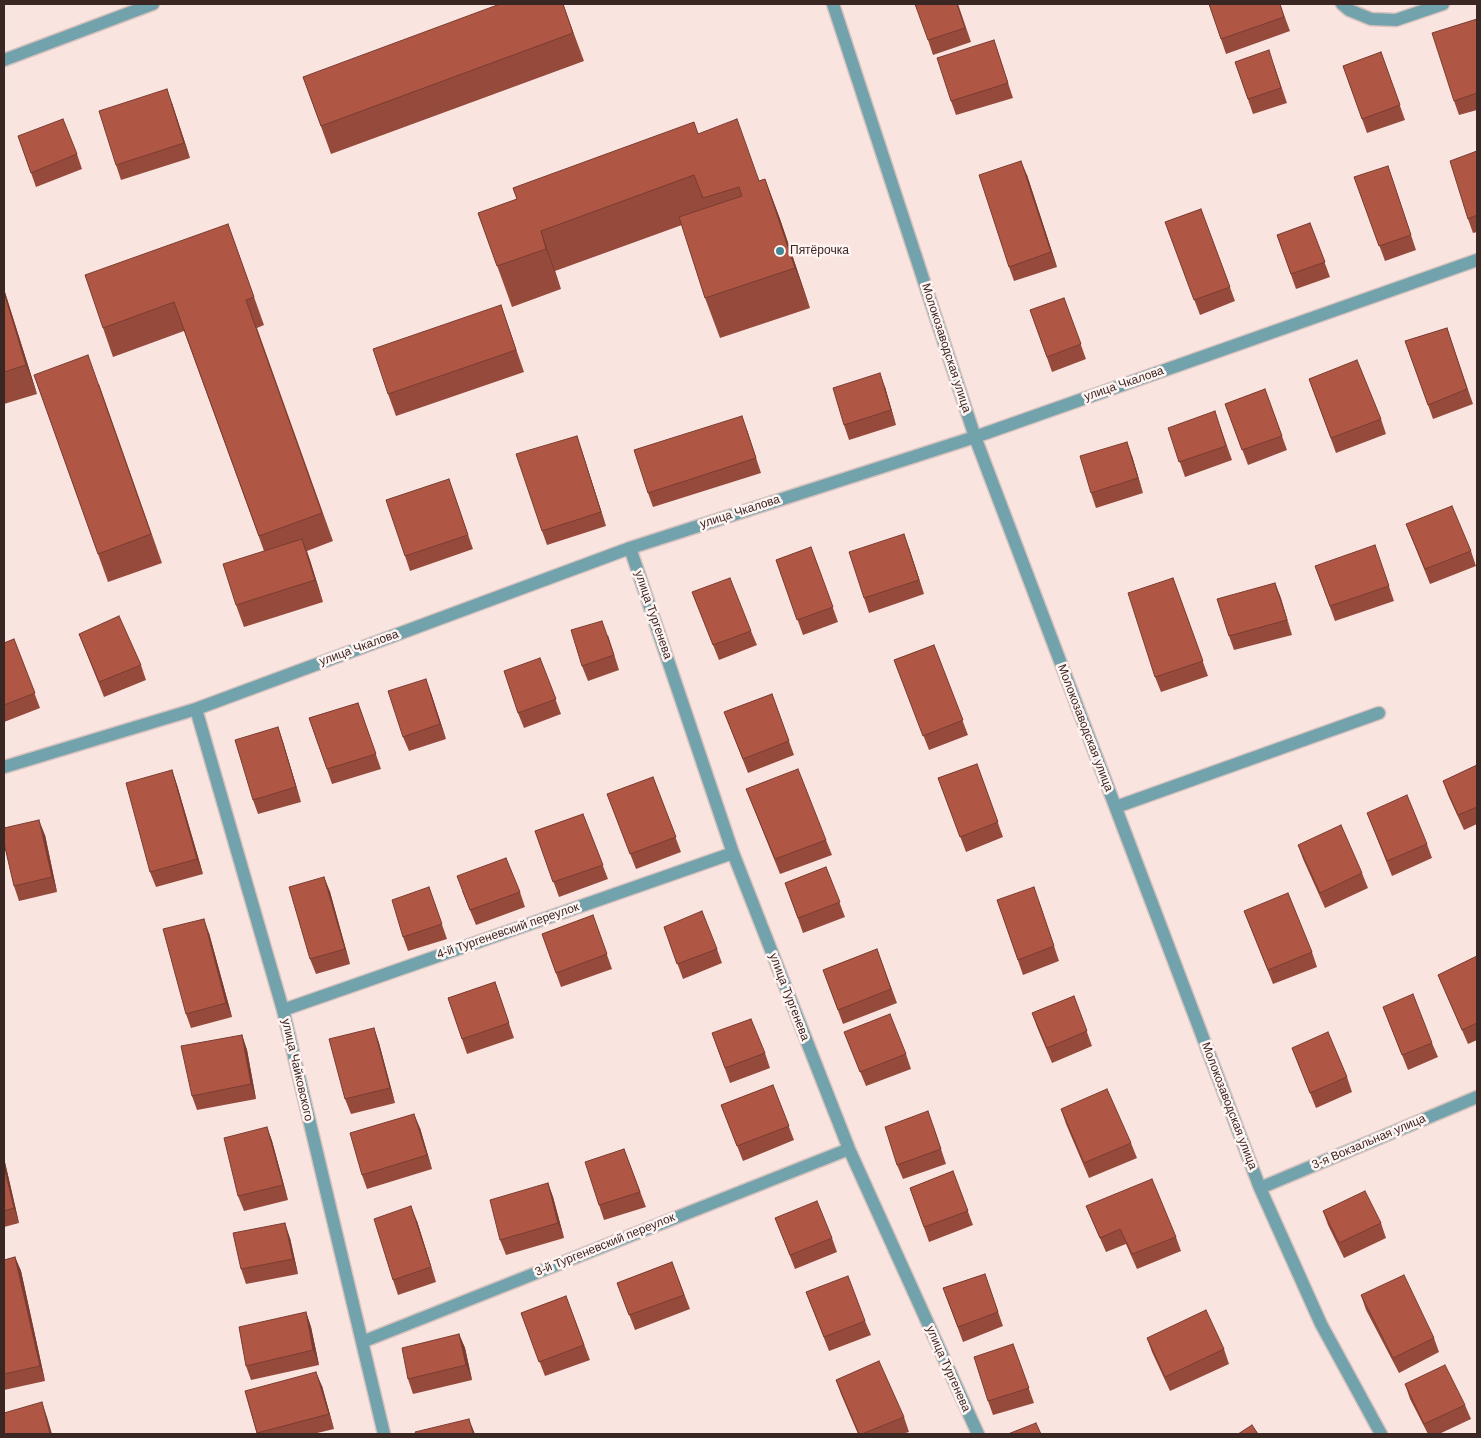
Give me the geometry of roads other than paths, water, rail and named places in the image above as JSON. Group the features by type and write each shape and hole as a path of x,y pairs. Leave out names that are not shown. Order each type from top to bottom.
{"street":[{"path":"4,60 153,4"},
{"name":"Молокозаводская улица","path":"833,4 975,437 1260,1188 1321,1324 1381,1434"},
{"path":"1342,4 1349,10 1371,19 1396,20 1443,4"},
{"name":"улица Чкалова","path":"4,767 196,709 630,548 975,437 1477,260"},
{"name":"улица Тургенева","path":"630,548 733,853 849,1149 975,1434"},
{"name":"улица Чайковского","path":"196,709 283,1010 384,1434"},
{"path":"1116,807 1379,713"},
{"name":"4-й Тургеневский переулок","path":"283,1010 733,853"},
{"name":"3-я Вокзальная улица","path":"1260,1188 1477,1097"},
{"name":"3-й Тургеневский переулок","path":"362,1342 849,1149"}],"place":[{"name":"Пятёрочка","path":"780,251"}]}
